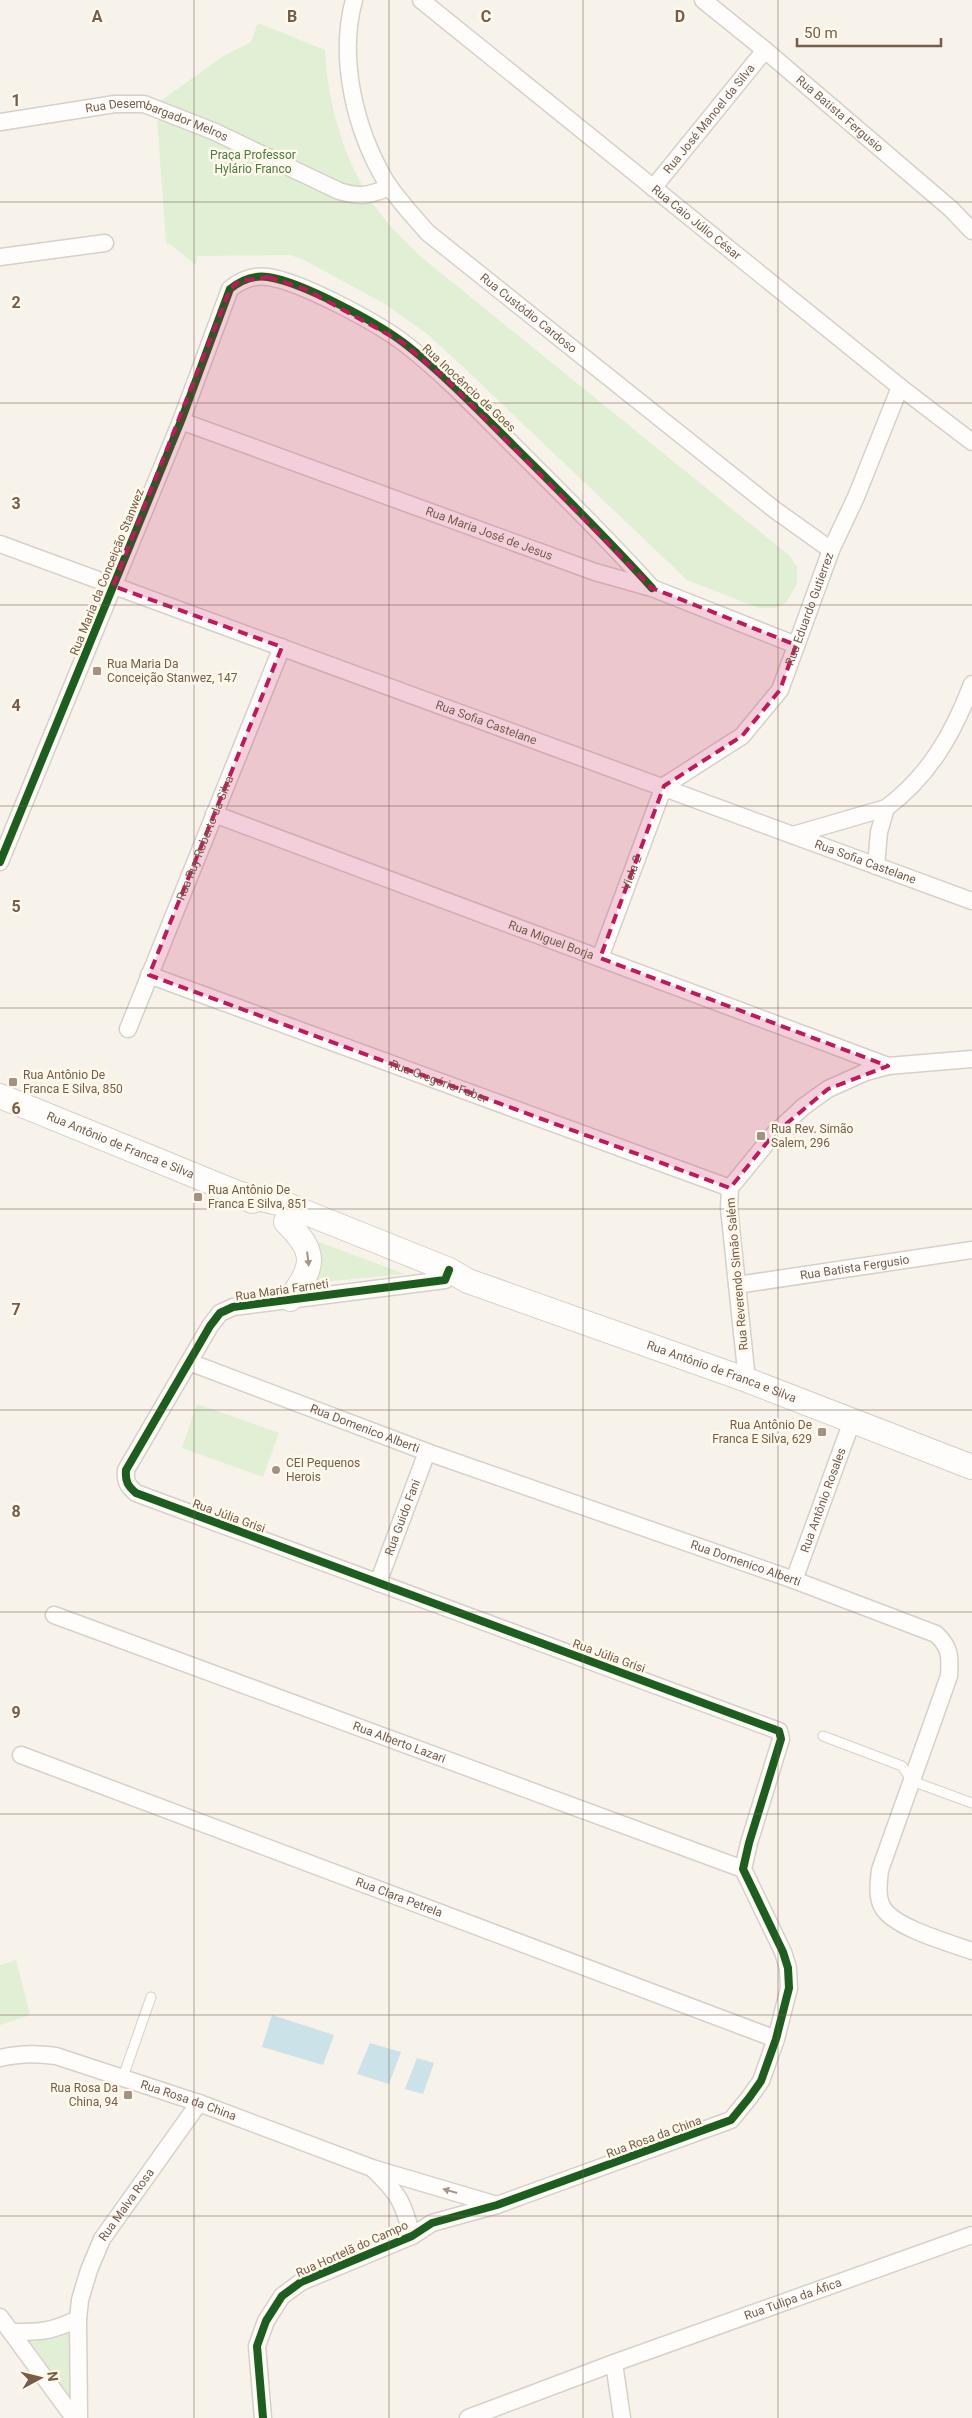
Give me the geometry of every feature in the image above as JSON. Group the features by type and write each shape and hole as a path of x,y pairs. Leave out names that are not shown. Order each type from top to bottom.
{"main road":[{"name":"Rua Antônio de Franca e Silva","path":"0,1096 240,1194 287,1205 454,1277"},
{"name":"Rua Antônio de Franca e Silva","path":"240,1194 286,1222 454,1277 747,1380 969,1464"},
{"path":"286,1222 302,1238 308,1253 310,1267 290,1299"}],"street":[{"name":"Rua Custódio Cardoso","path":"354,0 351,12 348,52 353,100 368,144 390,186 428,234 775,510 831,550"},
{"name":"Rua Caio Júlio César","path":"421,0 900,387 972,442"},
{"name":"Rua Batista Fergusio","path":"702,0 765,50 951,209 972,231"},
{"name":"Rua José Manoel da Silva","path":"653,188 765,50"},
{"name":"Rua Desembargador Melros","path":"0,122 115,104 144,104 213,131 339,191 357,197 374,193 390,186"},
{"path":"0,257 105,243"},
{"name":"Rua Inocêncio de Goes","path":"230,289 239,281 268,277 305,289 331,301 402,342 454,386 615,546 652,588"},
{"name":"Rua Maria da Conceição Stanwez","path":"0,862 181,421 230,289"},
{"name":"Rua Eduardo Gutierrez","path":"664,786 742,736 780,690 831,550 856,497 900,387"},
{"name":"Rua Maria José de Jesus","path":"181,421 595,572 652,588 796,645"},
{"name":"Rua Sofia Castelane","path":"0,544 664,786 972,901"},
{"name":"Rua Ruy Roberto da Silva","path":"128,1029 282,647"},
{"path":"794,835 886,808 918,782 932,765 950,734 972,684"},
{"name":"Viela 2","path":"600,958 664,786"},
{"path":"876,866 879,832 886,808"},
{"name":"Rua Miguel Borja","path":"214,814 888,1066"},
{"name":"Rua Gregório Faber","path":"149,975 730,1188"},
{"name":"Rua Reverendo Simão Salém","path":"747,1380 729,1208 730,1188 774,1134 803,1107 828,1089 851,1078 888,1066 972,1059"},
{"name":"Rua Batista Fergusio","path":"737,1285 972,1250"},
{"name":"Rua Maria Farneti","path":"128,1486 125,1479 126,1470 210,1326 220,1313 233,1307 454,1277"},
{"name":"Rua Domenico Alberti","path":"189,1362 427,1452 794,1580 936,1634 946,1644 950,1657 949,1676 880,1870 878,1889 883,1908 901,1924 972,1951"},
{"name":"Rua Antônio Rosales","path":"794,1580 852,1421"},
{"name":"Rua Guido Fani","path":"378,1582 427,1452"},
{"name":"Rua Júlia Grisi","path":"128,1486 136,1493 778,1731 781,1739 749,1843 743,1869"},
{"name":"Rua Alberto Lazari","path":"54,1615 743,1869"},
{"name":"Rua Clara Petrela","path":"21,1755 776,2039"},
{"path":"743,1869 788,1968 790,1988 776,2039"},
{"name":"Rua Rosa da China","path":"0,2058 28,2053 56,2056 199,2103 372,2168 497,2205 730,2120 761,2081 776,2039"},
{"name":"Rua Malva Rosa","path":"79,2418 78,2319 80,2300 89,2270 102,2239 199,2103"},
{"name":"Rua Rosa da China","path":"372,2168 396,2191 405,2209 412,2236"},
{"name":"Rua Hortelã do Campo","path":"263,2418 257,2346 266,2321 282,2296 301,2282 412,2236 432,2223 497,2205"},
{"name":"Rua Tulipa da Áfica","path":"468,2418 614,2363 972,2235"},
{"path":"0,2316 74,2418"},
{"path":"11,2332 56,2330 78,2319"},
{"path":"614,2363 622,2418"}],"lane":[{"path":"823,1736 902,1766 912,1781 972,1803"},
{"path":"123,2077 151,1997"}],"highlighted area":[{"path":"268,277 305,289 402,342 447,380 652,588 796,645 780,690 742,736 664,786 600,958 888,1066 828,1089 774,1134 730,1188 149,975 282,647 113,586 230,289 239,281"}],"green space":[{"name":"Praça Professor Hylário Franco","path":"258,23 325,50 334,112 347,152 365,190 376,208 392,227 420,256 790,556 797,567 797,584 786,603 775,608 759,608 687,580 460,364 427,334 385,304 302,259 290,255 197,256 196,265 166,243 156,104 225,55 251,42"},
{"path":"311,1239 405,1274 311,1283"},
{"path":"197,1404 279,1433 263,1477 182,1448"},
{"path":"16,1960 30,2015 0,2025 0,1965"},
{"path":"76,2323 76,2415 14,2333"}],"water":[{"path":"272,2015 334,2035 323,2065 262,2047"},
{"path":"370,2043 401,2052 389,2084 357,2074"},
{"path":"417,2058 434,2063 423,2094 405,2089"}],"cycle path":[{"path":"0,862 181,421 230,289 243,281 258,277 268,277 300,286 358,314 404,343 475,406 652,588"},
{"path":"263,2418 257,2346 266,2321 282,2296 301,2282 412,2236 432,2223 497,2205 731,2120 761,2081 776,2039 789,1988 788,1968 783,1952 743,1869 749,1843 781,1739 779,1731 136,1493 128,1483 126,1470 210,1326 220,1313 233,1307 445,1280 449,1270"}],"place":[{"name":"Rua Maria Da Conceição Stanwez, 147","path":"97,671"},
{"name":"Rua Antônio De Franca E Silva, 850","path":"13,1082"},
{"name":"Rua Rev. Simão Salem, 296","path":"761,1136"},
{"name":"Rua Antônio De Franca E Silva, 851","path":"198,1197"},
{"name":"Rua Antônio De Franca E Silva, 629","path":"822,1432"},
{"name":"CEI Pequenos Herois","path":"276,1470"},
{"name":"Rua Rosa Da China, 94","path":"128,2095"}]}
